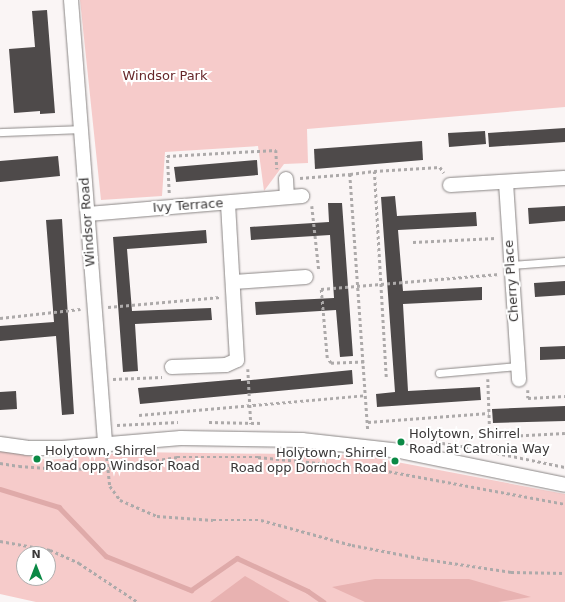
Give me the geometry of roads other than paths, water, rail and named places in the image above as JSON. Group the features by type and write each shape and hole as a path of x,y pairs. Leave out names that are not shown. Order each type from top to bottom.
{"street":[{"name":"Windsor Road","path":"71,0 105,445"},
{"path":"450,185 506,183 565,178"},
{"path":"286,179 288,197"},
{"name":"Cherry Place","path":"506,183 518,373"},
{"name":"Ivy Terrace","path":"88,214 302,196"},
{"path":"172,367 226,365 237,360 234,282 228,203"},
{"path":"234,282 306,277"},
{"path":"0,444 27,448 62,448 181,438 302,440 400,451 565,485"}],"lane":[{"path":"0,132 80,129"},
{"path":"511,265 565,262"},
{"path":"439,373 487,370 518,373"}],"waterway":[{"path":"0,489 59,507 106,556 191,590 237,558 308,591 324,602"}],"place":[{"name":"Holytown, Shirrel Road at Catronia Way","path":"401,442"},
{"name":"Holytown, Shirrel Road opp Windsor Road","path":"37,459"},
{"name":"Holytown, Shirrel Road opp Dornoch Road","path":"395,461"}],"park label":[{"name":"Windsor Park","path":"165,76"}]}
